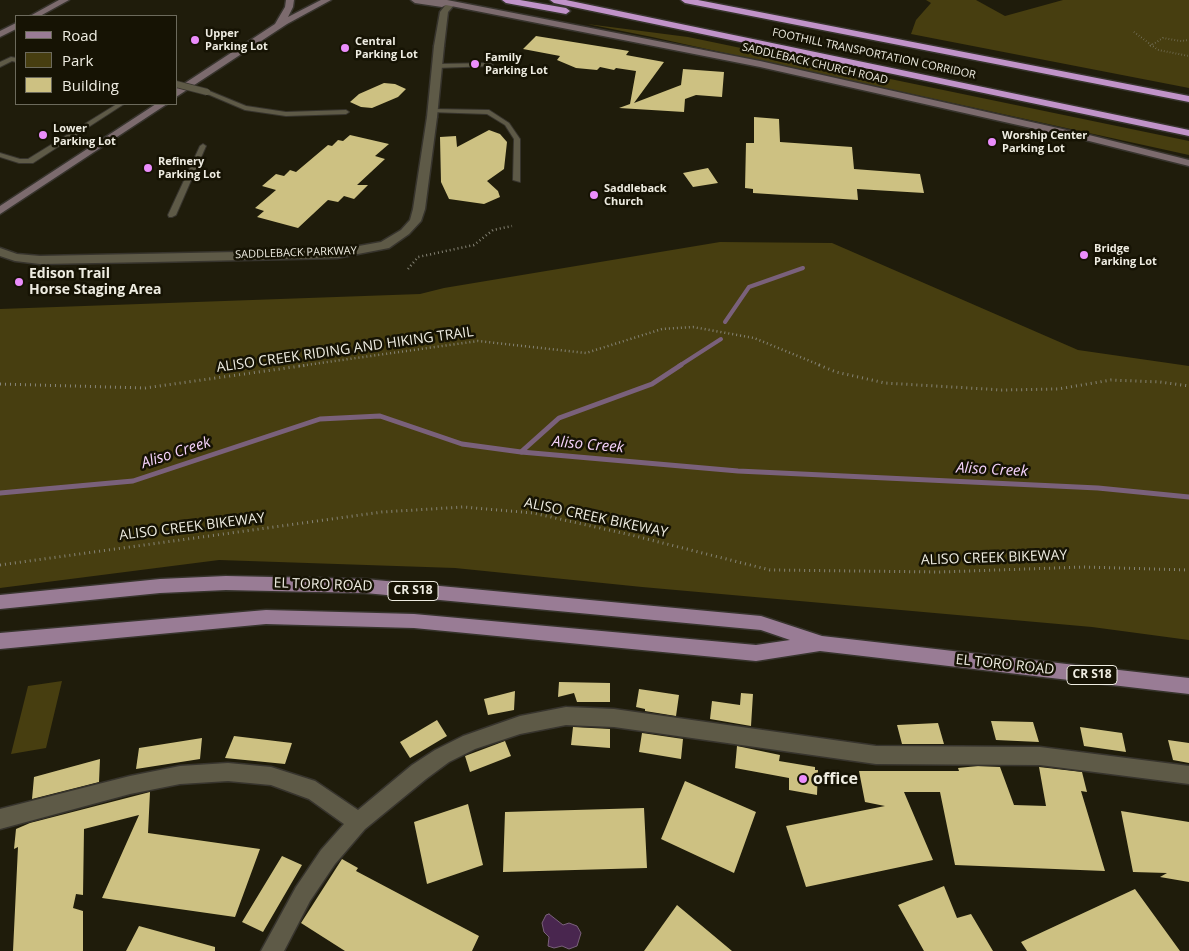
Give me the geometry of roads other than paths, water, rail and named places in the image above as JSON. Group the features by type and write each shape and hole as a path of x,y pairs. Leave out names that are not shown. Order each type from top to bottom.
{"highway":[{"path":"506,0 761,44"},
{"name":"FOOTHILL TRANSPORTATION CORRIDOR","path":"554,0 1189,133"},
{"name":"FOOTHILL TRANSPORTATION CORRIDOR","path":"686,0 1189,100"},
{"path":"712,0 893,42"}],"main road":[{"path":"36,15 65,0"},
{"path":"277,27 289,7 290,0"},
{"path":"178,93 277,27 327,0"},
{"path":"415,0 452,4"},
{"name":"SADDLEBACK CHURCH ROAD","path":"434,0 760,64 1089,138 1189,163"},
{"path":"0,34 15,26"},
{"path":"0,211 160,105"},
{"name":"EL TORO ROAD","path":"0,602 198,584 365,586 761,623 822,644 1189,686"},
{"name":"EL TORO ROAD","path":"0,641 266,617 414,621 756,653 822,644"}],"street":[{"name":"SADDLEBACK PARKWAY","path":"0,252 15,257 40,260 152,258 337,254 360,252 385,245 405,232 415,220 419,209 444,12 452,4"},
{"path":"272,951 303,894 328,857 358,822 419,772 470,742 520,725 566,716 614,718 876,755 1040,756 1189,775"},
{"path":"0,819 180,775 228,772 271,776 315,791 358,822"}],"lane":[{"path":"0,65 14,60"},
{"path":"436,66 490,65"},
{"path":"178,85 207,92 245,108 286,114 346,112"},
{"path":"0,155 19,161 30,161 119,105"},
{"path":"432,114 489,112 507,124 517,139 517,180"},
{"path":"172,215 203,146"}],"waterway":[{"path":"725,322 749,287 803,268"},
{"path":"679,366 721,339"},
{"path":"521,452 559,418 652,384 681,365"},
{"name":"Aliso Creek","path":"0,493 133,481 320,419 380,416 462,444 521,452"},
{"name":"Aliso Creek","path":"521,452 738,471 1098,488 1189,497"}],"place":[{"name":"Upper Parking Lot","path":"195,40"},
{"name":"Central Parking Lot","path":"345,48"},
{"name":"Family Parking Lot","path":"475,64"},
{"name":"Lower Parking Lot","path":"43,135"},
{"name":"Worship Center Parking Lot","path":"992,142"},
{"name":"Refinery Parking Lot","path":"148,168"},
{"name":"Saddleback Church","path":"594,195"},
{"name":"Bridge Parking Lot","path":"1084,255"},
{"name":"Edison Trail Horse Staging Area","path":"19,282"},
{"name":"office","path":"803,779"}]}
